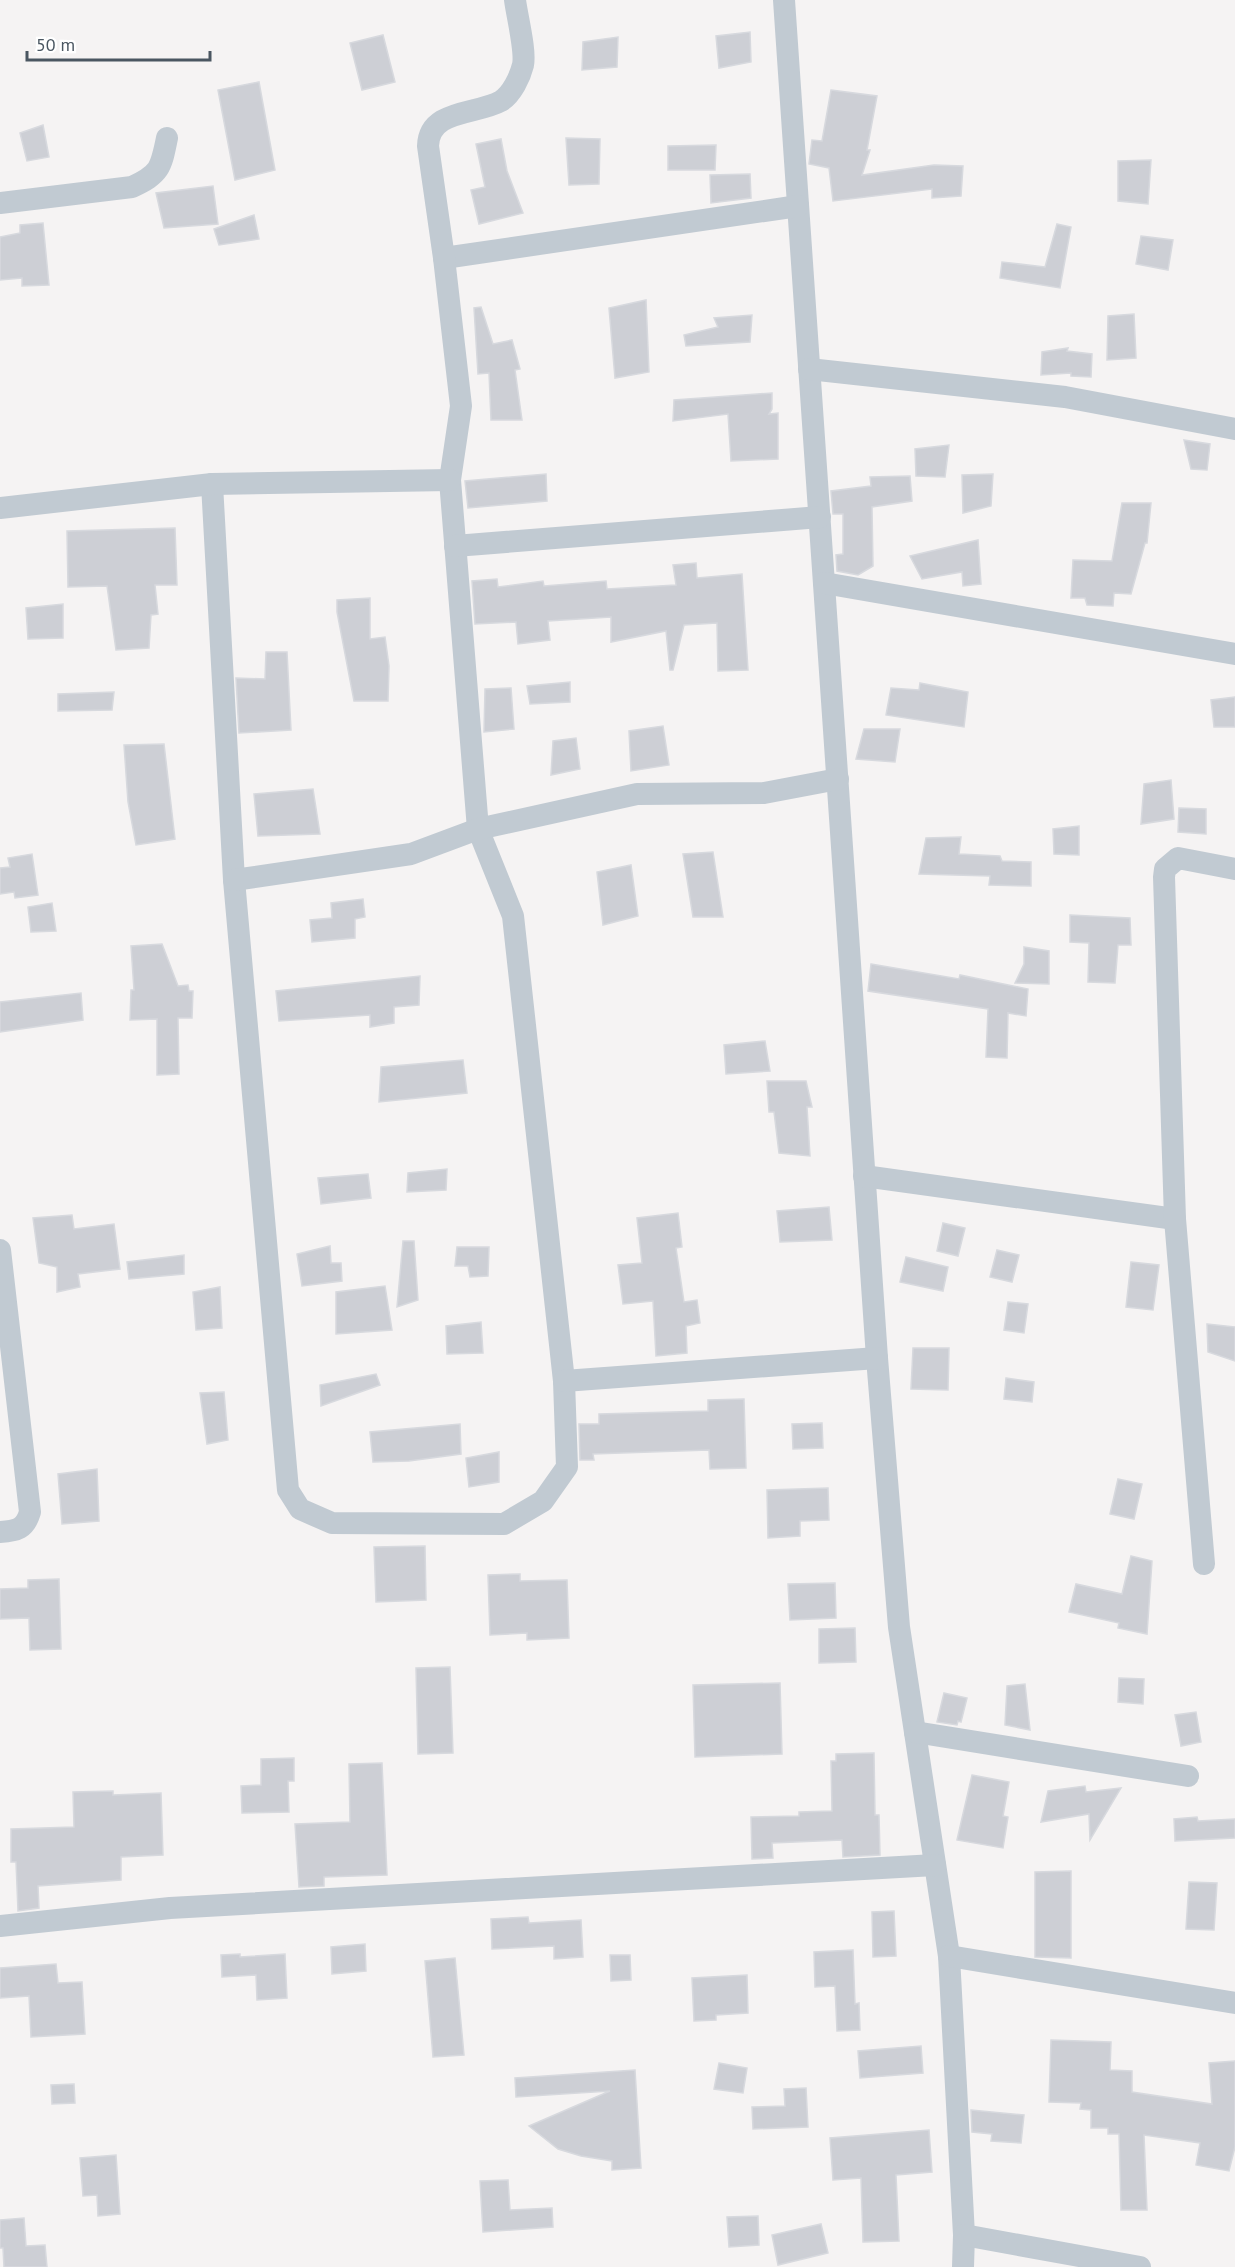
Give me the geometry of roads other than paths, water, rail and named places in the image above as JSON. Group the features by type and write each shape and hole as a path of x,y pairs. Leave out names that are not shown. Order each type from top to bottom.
{"street":[{"path":"212,484 234,880 284,1468 288,1490 300,1509 332,1524 504,1524 543,1501 567,1467 564,1381 513,916 478,829 450,480 461,406 428,134 436,123 502,100 515,84 523,63 515,0"},
{"path":"784,0 877,1358 899,1627 949,1956 964,2235 963,2267"},
{"path":"0,203 132,187 148,179 162,167 167,138"},
{"path":"444,258 798,206"},
{"path":"809,369 1065,396 1235,429"},
{"path":"0,508 212,484 450,480"},
{"path":"455,546 820,517"},
{"path":"824,584 1235,654"},
{"path":"234,880 411,854 478,829 637,794 764,793 837,778"},
{"path":"1204,1564 1175,1219 1165,869 1178,858 1235,869"},
{"path":"864,1176 1175,1219"},
{"path":"0,1250 30,1512 27,1522 18,1531 0,1532"},
{"path":"564,1381 877,1358"},
{"path":"915,1732 1188,1776"},
{"path":"0,1926 170,1908 935,1865"},
{"path":"949,1956 1235,2003"},
{"path":"964,2235 1140,2267"}]}
